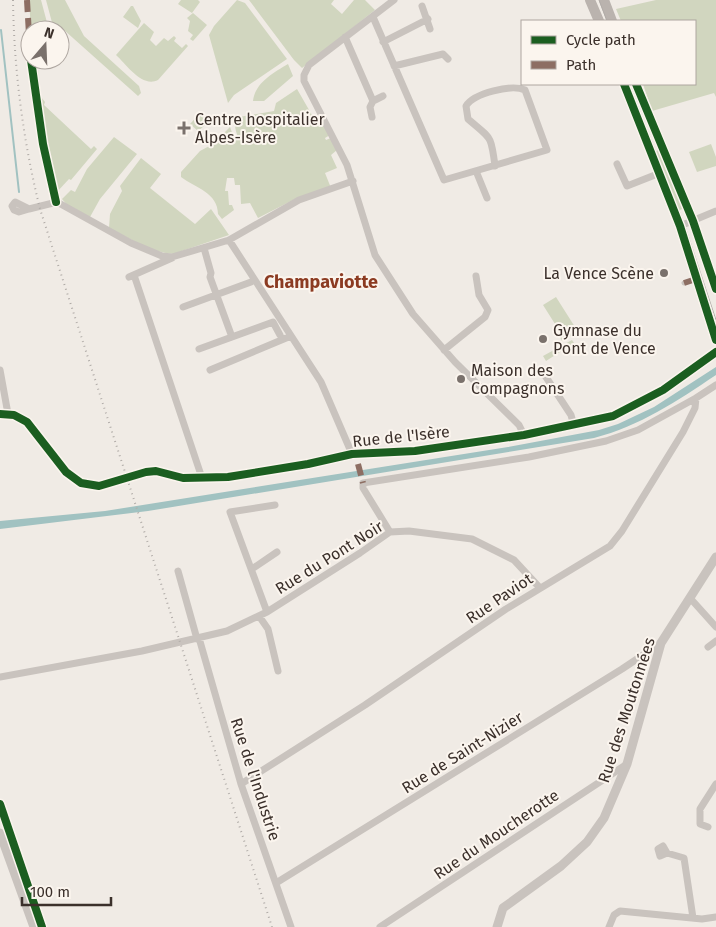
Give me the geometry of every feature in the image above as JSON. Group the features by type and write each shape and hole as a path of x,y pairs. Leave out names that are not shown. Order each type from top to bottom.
{"main road":[{"path":"590,0 599,20"},
{"path":"604,0 612,20"},
{"path":"624,85 680,226 716,340"},
{"path":"636,85 693,221 716,289"}],"street":[{"path":"394,0 309,65 303,78 339,148 353,181 375,255 413,314 444,350 519,425 524,434"},
{"path":"422,6 430,29"},
{"path":"372,17 444,180 495,166 547,150 528,93 518,86 473,98 466,106 468,119 492,141 495,166"},
{"path":"383,42 428,19"},
{"path":"345,37 373,101"},
{"path":"394,66 443,54 448,59"},
{"path":"372,117 370,108 373,101 383,96"},
{"path":"617,164 627,186 660,173"},
{"path":"476,171 487,198"},
{"path":"202,478 131,276 172,258 229,240 299,200 353,181"},
{"path":"29,209 57,202 131,243 162,256 172,258"},
{"path":"680,226 716,211"},
{"path":"229,240 321,382 352,454"},
{"path":"204,248 216,295 232,337"},
{"path":"444,350 485,317 488,310 479,295 476,276"},
{"path":"684,283 693,280"},
{"path":"183,307 251,282"},
{"path":"199,349 273,322 280,335"},
{"path":"210,370 291,336"},
{"name":"Rue de l'Isère","path":"2,417 13,420 35,432 66,472 81,483 99,486 146,472 156,471 183,478 228,477 308,464 352,454 415,451 574,426 613,416 650,398 716,352"},
{"path":"0,370 2,417"},
{"path":"542,371 571,415 574,426"},
{"path":"390,532 363,488 363,483 529,457 606,441 638,430 716,385"},
{"name":"Rue Paviot","path":"241,784 365,705 539,587 610,546 683,432 696,408 696,398"},
{"name":"Rue du Pont Noir","path":"267,612 230,512 275,505"},
{"name":"Rue du Pont Noir","path":"0,677 227,632 267,612 360,554 390,532 409,531 472,539 514,560 539,587"},
{"path":"252,569 277,552"},
{"name":"Rue des Moutonnées","path":"497,927 503,908 558,869 587,842 604,818 627,764 661,643 716,557"},
{"path":"178,571 198,638"},
{"path":"690,598 716,627"},
{"path":"259,616 268,629 278,671"},
{"name":"Rue de l'Industrie","path":"198,638 241,784 291,927"},
{"path":"708,647 716,641"},
{"name":"Rue de Saint-Nizier","path":"276,883 661,643"},
{"name":"Rue du Moucherotte","path":"380,927 627,764"},
{"path":"708,827 700,824 700,809 716,784"},
{"path":"0,833 34,927"},
{"path":"667,853 684,858 693,918"},
{"path":"609,927 614,915 620,911 693,918 716,917"}],"green space":[{"path":"29,0 41,0 46,20 30,20"},
{"path":"46,0 65,0 84,36 139,86 141,93 138,96 70,35 70,20 51,20"},
{"path":"181,0 198,0 200,2 192,13 178,4"},
{"path":"237,0 245,3 287,59 234,95 228,103 209,35 214,26"},
{"path":"249,0 334,0 331,4 342,14 354,0 365,0 375,10 302,68"},
{"path":"656,0 716,0 716,97 714,93 652,111 643,85 696,85 696,20 621,20 616,9"},
{"path":"133,6 141,21 138,28 123,17"},
{"path":"193,13 207,25 193,41 190,39 193,35 188,31 190,21 187,18"},
{"path":"144,23 154,32 150,40 156,46 164,38 168,41 174,36 176,38 174,41 182,48 186,44 188,46 158,80 152,82 146,81 135,74 116,55"},
{"path":"288,64 293,76 264,101 253,101 254,95 261,84"},
{"path":"35,70 38,70 41,97 45,102 44,105 91,149 94,146 97,149 71,180 69,179 56,193 46,144"},
{"path":"297,89 316,122 322,121 330,135 325,138 326,140 331,138 337,150 331,155 337,168 325,173 331,188 295,199 258,218 250,203 241,204 240,185 235,185 234,178 227,178 225,191 228,191 229,205 232,205 234,210 222,219 210,196 181,177 181,172 200,151 213,144 230,127 234,138 238,137 235,126 239,117 274,111 276,103"},
{"path":"200,113 209,122 198,131 190,124"},
{"path":"114,137 137,154 100,199 90,217 68,206 62,199 71,190 75,192 87,169"},
{"path":"711,144 716,157 716,166 697,172 689,152"},
{"path":"660,149 685,208 677,211 654,152"},
{"path":"141,158 161,174 150,188 195,224 211,209 229,235 173,254 148,248 109,228 110,214 122,191 120,186"},
{"path":"556,297 575,327 564,334 576,327 578,332 562,341 560,337 562,335 543,305"},
{"path":"572,340 574,343 546,361 543,356"}],"water":[{"path":"716,367 716,375 643,420 594,438 148,511 0,529 0,521 105,511 508,447 599,430 618,424 654,407"}],"waterway":[{"path":"1,30 19,192"}],"tram line":[{"path":"599,0 607,20"},
{"path":"629,85 684,223 716,320"}],"railway":[{"path":"13,0 15,53 20,105 40,209 272,927"}],"marked path":[{"path":"27,0 28,20"},
{"path":"684,283 693,280"},
{"path":"358,464 363,483"}],"cycle path":[{"path":"32,70 43,144 56,202"},
{"path":"624,85 680,226 716,340"},
{"path":"636,85 693,221 716,289"},
{"path":"0,414 14,415 27,422 66,472 81,483 99,486 146,472 156,471 183,478 228,477 308,464 352,454 415,451 524,435 613,416 663,390 716,352"},
{"path":"0,804 42,927"}],"place":[{"name":"Centre hospitalier Alpes-Isère","path":"184,128"},
{"name":"La Vence Scène","path":"664,273"},
{"name":"Gymnase du Pont de Vence","path":"543,339"},
{"name":"Maison des Compagnons","path":"461,379"}],"district":[{"name":"Champaviotte","path":"321,282"}]}
